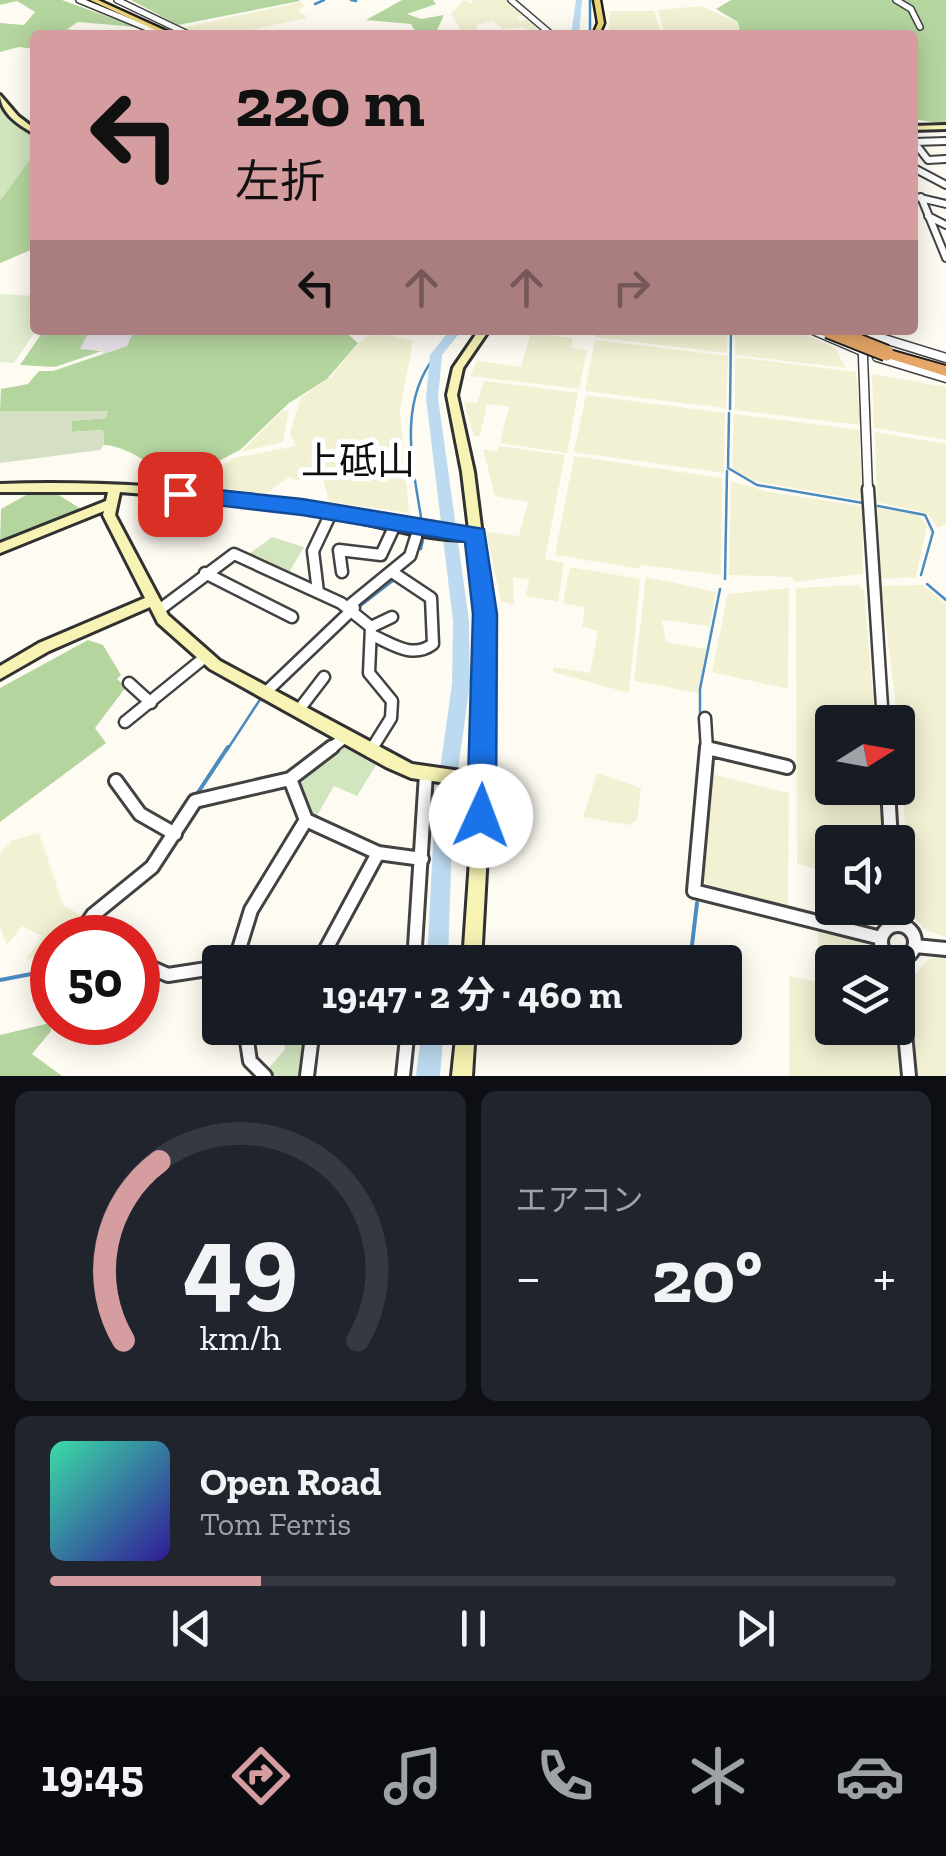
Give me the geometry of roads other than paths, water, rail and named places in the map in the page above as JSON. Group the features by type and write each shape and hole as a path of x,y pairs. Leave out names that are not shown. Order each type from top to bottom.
{"highway":[{"path":"841,335 946,374"}],"main road":[{"path":"89,0 160,30"},
{"path":"89,0 135,18"},
{"path":"597,0 598,30"}],"street":[{"path":"89,0 153,30"},
{"path":"117,0 180,30"},
{"path":"510,0 546,30"},
{"path":"896,0 912,9 920,27"},
{"path":"0,97 15,118 30,128"},
{"path":"918,128 946,127"},
{"path":"918,142 945,142"},
{"path":"918,147 928,160 946,159"},
{"path":"918,170 946,185"},
{"path":"918,196 946,204"},
{"path":"918,198 946,258"},
{"path":"928,216 946,225"},
{"path":"472,945 475,780 485,614 452,395 458,368 481,335"},
{"path":"825,335 862,351 946,374"},
{"path":"860,335 872,599 881,705"},
{"path":"872,335 946,358"},
{"path":"0,488 116,488 332,512 473,536"},
{"path":"116,488 110,515 156,605 204,658 370,752 429,774 475,780"},
{"path":"0,548 110,504"},
{"path":"318,592 313,551 332,512"},
{"path":"342,572 339,550 381,555 396,523"},
{"path":"265,694 352,607 410,556 416,537"},
{"path":"0,673 44,647 156,605 234,554 267,575 352,607 373,631 406,651 424,652 433,644 431,598 392,572"},
{"path":"205,573 292,618"},
{"path":"370,752 391,718 392,701 369,673 373,631 392,617"},
{"path":"125,722 204,658"},
{"path":"298,711 324,677"},
{"path":"129,683 151,703"},
{"path":"705,718 707,748 694,892 881,938"},
{"path":"93,915 152,866 195,802 290,779 345,737"},
{"path":"707,748 787,766"},
{"path":"415,945 429,774"},
{"path":"290,779 306,820 378,853 422,859"},
{"path":"116,781 128,806 148,822 176,834"},
{"path":"240,945 250,910 306,820"},
{"path":"328,945 378,853"},
{"path":"884,945 881,938 885,927 892,925"},
{"path":"897,925 910,934 915,945"},
{"path":"915,946 946,949"},
{"path":"160,972 168,975 202,970"},
{"path":"247,1045 250,1061 265,1076"},
{"path":"308,1076 311,1045"},
{"path":"403,1076 406,1045"},
{"path":"462,1076 465,1045"},
{"path":"906,1045 909,1076"}],"waterway":[{"path":"315,4 324,0"},
{"path":"351,0 356,1"},
{"path":"576,30 579,0"},
{"path":"590,0 590,30"},
{"path":"438,945 444,805 461,684 461,621 432,398 436,355 452,335"},
{"path":"730,409 731,335"},
{"path":"421,517 412,454 412,412 416,392 436,355"},
{"path":"729,413 728,468 757,485 863,503"},
{"path":"725,579 727,471"},
{"path":"878,506 925,515 933,532 921,575"},
{"path":"421,549 423,540"},
{"path":"359,607 394,580"},
{"path":"927,584 946,600"},
{"path":"700,713 700,689 720,589"},
{"path":"227,750 261,698"},
{"path":"700,719 701,750"},
{"path":"197,794 228,747"},
{"path":"692,945 697,903"},
{"path":"0,980 30,974"},
{"path":"428,1076 431,1045"}],"district":[{"name":"上砥山","path":"358,461"}]}
